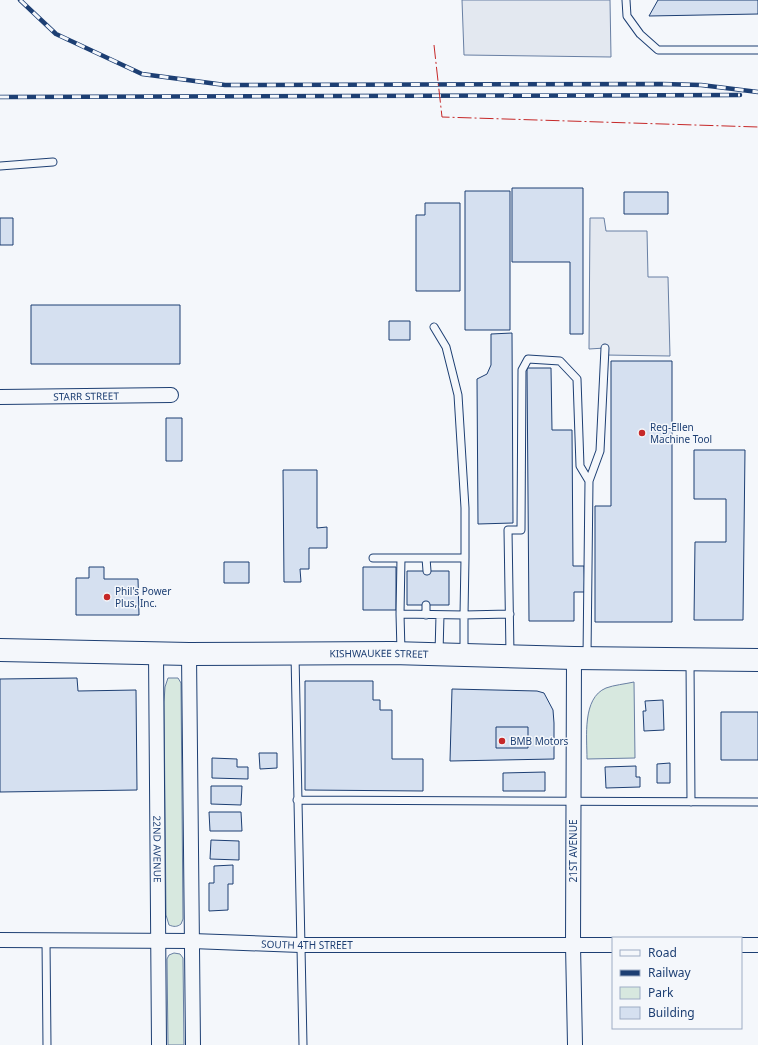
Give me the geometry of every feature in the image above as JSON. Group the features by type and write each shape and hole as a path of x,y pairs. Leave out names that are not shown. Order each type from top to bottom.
{"main road":[{"name":"KISHWAUKEE STREET","path":"0,650 189,654 402,653 580,658 758,660"}],"street":[{"name":"STARR STREET","path":"0,397 172,396"},
{"name":"22ND AVENUE","path":"156,653 158,1045"},
{"path":"189,654 193,1045"},
{"name":"21ST AVENUE","path":"575,1045 573,801 580,658"},
{"name":"SOUTH 4TH STREET","path":"0,940 192,940 300,945 612,945"},
{"path":"742,945 758,945"}],"lane":[{"path":"626,0 627,16 640,34 658,50 758,50"},
{"path":"0,166 53,162"},
{"path":"434,328 446,347 458,395 465,508 464,655"},
{"path":"580,658 589,482 600,451 605,348"},
{"path":"510,656 508,530 521,530 522,370 528,359 560,362 577,379 580,466 589,482"},
{"path":"374,558 465,558"},
{"path":"401,558 400,614 402,653"},
{"path":"426,558 426,571"},
{"path":"426,605 426,615"},
{"path":"400,614 464,616 510,614"},
{"path":"439,654 440,615"},
{"path":"295,653 303,1045"},
{"path":"690,659 691,802"},
{"path":"297,800 758,802"},
{"path":"46,940 47,1045"}],"green space":[{"path":"168,678 178,678 181,683 183,919 181,924 178,926 169,925 166,915 164,702 165,687"},
{"path":"634,682 635,758 587,759 589,709 593,700 598,693 606,688"},
{"path":"174,953 180,954 183,958 184,1045 168,1045 167,959 169,955"}],"shaded area":[{"path":"462,0 610,0 611,57 464,55"},
{"path":"590,218 604,218 606,231 647,231 648,277 668,277 670,356 605,355 605,348 589,349"}],"building":[{"path":"658,0 758,0 758,14 649,16"},
{"path":"512,188 583,188 583,334 570,334 570,262 512,262"},
{"path":"465,191 510,191 510,330 465,330"},
{"path":"624,192 668,192 668,214 624,214"},
{"path":"425,203 460,203 460,291 416,291 416,215 425,215"},
{"path":"0,218 13,218 13,245 0,245"},
{"path":"31,305 180,305 180,364 31,364"},
{"path":"389,321 410,321 410,340 389,340"},
{"path":"512,333 513,523 478,524 477,379 487,374 491,365 491,334"},
{"name":"Reg-Ellen Machine Tool","path":"611,361 672,361 672,622 595,622 595,506 611,506"},
{"path":"527,368 551,368 552,430 572,430 573,566 584,566 585,592 574,592 574,621 529,621"},
{"path":"166,418 182,418 182,461 166,461"},
{"path":"694,450 745,450 743,620 694,620 695,542 726,542 726,499 694,499"},
{"path":"283,470 317,470 317,528 327,527 327,548 309,548 309,569 300,569 301,582 284,582"},
{"path":"224,562 249,562 249,583 224,583"},
{"name":"Phil's Power Plus, Inc.","path":"89,567 104,567 104,579 138,579 139,615 76,615 76,578 89,578"},
{"path":"363,567 396,567 396,610 363,610"},
{"path":"407,571 449,571 449,605 407,605"},
{"path":"77,678 78,691 136,690 137,790 0,792 0,679"},
{"path":"305,681 373,681 373,700 380,700 380,710 392,710 392,759 423,759 423,791 305,790"},
{"name":"BMB Motors","path":"452,689 537,691 544,693 553,710 554,759 450,761"},
{"path":"663,700 664,730 644,731 643,711 646,711 645,701"},
{"path":"721,712 758,712 758,760 721,760"},
{"path":"496,727 528,727 528,748 496,748"},
{"path":"259,753 277,753 277,768 260,769"},
{"path":"212,758 237,759 237,767 248,767 248,779 212,778"},
{"path":"670,763 670,783 657,783 657,764"},
{"path":"636,766 636,777 640,777 640,787 606,788 605,767"},
{"path":"545,772 545,791 503,791 503,773"},
{"path":"211,786 242,786 241,805 211,804"},
{"path":"209,812 241,812 242,831 210,831"},
{"path":"211,840 239,841 239,860 210,859"},
{"path":"233,865 233,884 228,884 228,910 209,911 209,883 214,883 214,866"}],"railway":[{"path":"20,0 56,34 142,74 225,85 662,84 701,85 758,92"},
{"path":"0,97 740,95"}],"power":[{"path":"434,45 442,117 758,127"}],"place":[{"name":"Reg-Ellen Machine Tool","path":"642,433"},
{"name":"Phil's Power Plus, Inc.","path":"107,597"},
{"name":"BMB Motors","path":"502,741"}]}
